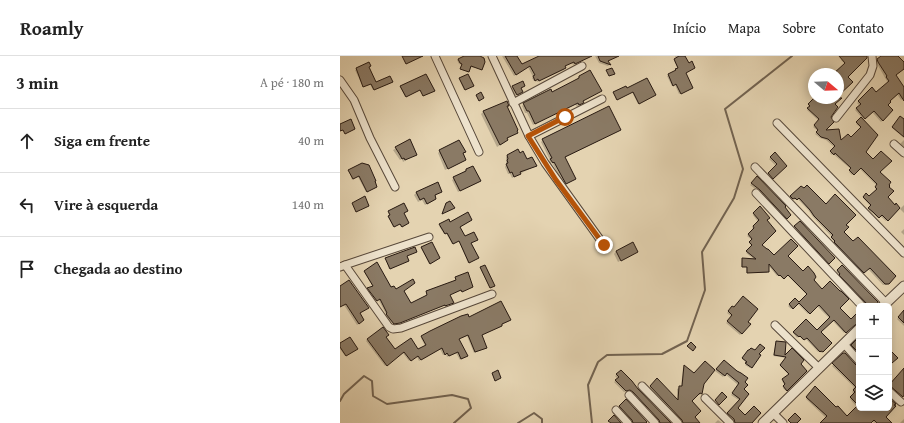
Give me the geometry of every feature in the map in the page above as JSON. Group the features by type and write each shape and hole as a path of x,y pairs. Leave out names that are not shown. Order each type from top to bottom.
{"street":[{"path":"434,56 479,152"},
{"path":"492,56 528,136 556,180 604,245"},
{"path":"836,118 870,75 873,66 872,56"},
{"path":"513,103 582,66"},
{"path":"340,80 354,100 370,138 395,186"},
{"path":"528,136 602,99"},
{"path":"777,123 904,253"},
{"path":"894,144 904,153"},
{"path":"755,167 884,303"},
{"path":"756,193 859,303"},
{"path":"430,237 342,266 389,326 393,329 401,328 492,294"},
{"path":"886,303 904,286"},
{"path":"775,325 819,368"},
{"path":"763,423 856,332"},
{"path":"844,344 856,358"},
{"path":"642,386 678,423"},
{"path":"892,394 901,402"},
{"path":"629,395 655,423"},
{"path":"705,398 730,423"},
{"path":"616,410 628,423"},
{"path":"777,417 783,423"}],"building":[{"path":"402,56 423,56 406,64"},
{"path":"464,56 480,56 484,58 485,62 482,70 471,66 469,72 460,69 462,64 458,59"},
{"path":"505,56 517,56 522,64 539,56 592,56 575,64 574,62 565,66 566,68 539,81 538,79 535,81 533,76 535,75 530,66 516,75"},
{"path":"598,56 619,56 608,61 611,65 600,61"},
{"path":"679,56 685,56 689,63 692,61 695,68 686,73 693,88 681,94 676,84 673,86 668,74 678,68 674,59"},
{"path":"839,56 867,56 867,58 848,77 853,82 844,90 844,68 840,68 845,63"},
{"path":"881,56 898,56 904,62 904,69 896,75 904,87 904,101 899,93 890,101 891,102 888,105 893,110 883,121 874,111 865,119 856,108 861,104 858,101 872,87 876,92 889,81 877,59"},
{"path":"369,62 371,66 369,67 376,82 390,76 393,82 374,90 371,84 363,87 356,68"},
{"path":"612,68 615,74 609,76 606,70"},
{"path":"590,70 602,91 583,101 584,103 579,105 578,103 535,124 529,111 527,111 523,103 551,89 552,92 579,78 579,76"},
{"path":"426,74 435,91 423,96 420,90 406,97 400,86"},
{"path":"468,74 474,86 465,90 459,78"},
{"path":"647,78 656,95 639,104 633,92 617,100 613,92 626,86 627,88"},
{"path":"523,81 525,86 521,88 523,92 517,95 512,86"},
{"path":"481,92 484,98 479,101 476,95"},
{"path":"507,101 509,106 507,106 518,133 507,138 508,140 500,145 483,111"},
{"path":"808,104 835,104 838,107 831,117 834,122 826,130 839,129 841,140 848,134 851,137 861,127 856,122 861,117 878,135 866,152 873,159 881,151 892,161 880,172 891,182 889,187 894,191 888,197 900,208 888,221 882,215 879,218 868,208 871,205 863,197 866,193 869,196 877,189 875,187 877,184 861,168 854,175 849,170 851,168 835,153 834,155 830,151 835,146 828,139 821,137 816,132 818,130 814,125 819,119 807,108 810,106"},
{"path":"609,106 621,130 565,157 576,179 566,184 554,162 553,163 550,159 552,158 542,139"},
{"path":"900,116 904,119 904,137 892,127"},
{"path":"351,119 355,129 345,134 343,130 340,131 340,124"},
{"path":"410,139 417,155 405,160 404,158 402,159 395,147"},
{"path":"459,140 466,152 463,153 466,160 448,169 439,150"},
{"path":"518,149 520,153 523,151 527,159 532,157 537,166 520,172 521,174 514,177 512,172 510,173 506,164 508,163 507,155"},
{"path":"775,152 787,166 773,179 768,173 777,164 770,157"},
{"path":"362,163 369,165 376,181 377,187 367,192 359,176 353,179 348,170"},
{"path":"473,166 481,181 460,191 453,177"},
{"path":"757,176 786,206 785,207 791,215 787,219 760,190 751,183"},
{"path":"438,182 442,192 435,195 436,199 427,204 424,198 420,200 416,192"},
{"path":"807,185 826,204 835,194 856,215 846,225 849,227 844,232 853,241 858,237 896,276 889,284 885,284 870,268 864,273 834,242 835,241 831,237 833,235 799,198 797,200 790,196 801,186 804,188"},
{"path":"365,196 369,206 356,212 352,203"},
{"path":"450,201 455,208 442,214 446,203"},
{"path":"404,203 408,211 404,213 409,223 402,227 400,224 394,227 388,216 390,215 388,211"},
{"path":"760,206 770,218 767,220 776,231 762,245 774,255 791,239 798,246 788,256 803,271 808,266 816,277 814,280 822,289 830,281 849,299 840,308 851,319 856,314 856,324 846,333 834,320 821,332 832,343 823,352 820,352 807,338 804,340 793,332 806,319 817,330 830,317 819,305 810,314 799,303 793,309 789,304 795,298 799,302 807,294 788,275 784,279 780,275 779,276 769,264 769,272 747,273 747,267 742,267 742,258 756,259 746,251 752,245 749,242 752,239 748,234 759,220 753,213"},
{"path":"468,212 472,220 460,227 465,236 474,232 478,240 471,243 479,258 469,263 459,241 453,244 447,233 445,234 439,224 449,219 450,222"},
{"path":"800,221 835,258 829,264 794,226"},
{"path":"432,242 440,258 430,264 421,247"},
{"path":"633,242 638,252 621,261 616,251"},
{"path":"415,247 417,252 407,256 409,261 390,269 385,258"},
{"path":"377,262 391,287 394,286 396,289 413,279 415,283 404,291 411,303 427,295 426,291 456,280 455,277 468,272 473,287 450,295 454,303 394,324 386,314 387,313 380,299 377,301 367,288 373,286 364,271"},
{"path":"485,265 495,286 490,288 480,267"},
{"path":"842,265 878,303 866,303 839,275 840,274 837,270"},
{"path":"349,280 369,308 360,313 364,320 359,324 346,304 340,307 340,286"},
{"path":"743,296 758,309 748,322 751,324 742,334 727,321 732,315 728,311 732,306 734,307"},
{"path":"501,301 511,320 482,335 487,348 475,352 468,335 459,339 468,356 461,359 458,352 449,356 447,353 445,355 442,348 421,360 418,356 411,361 404,352 387,366 367,339 383,327 389,335 386,337 395,349 411,338 418,349 426,345 421,336 461,316 468,314 469,317"},
{"path":"904,310 904,323 898,317"},
{"path":"350,337 358,349 346,356 340,347 340,343"},
{"path":"856,340 856,350 851,345"},
{"path":"776,341 786,342 785,355 792,348 804,360 801,364 807,371 787,391 783,386 785,384 782,379 789,374 780,365 786,357 774,355"},
{"path":"691,342 696,347 693,351 687,346"},
{"path":"760,344 765,348 759,354 761,355 752,368 745,363 747,362 742,358 748,350 751,348 755,350"},
{"path":"892,352 898,358 892,363"},
{"path":"843,353 845,353 856,365 856,387 832,363"},
{"path":"724,360 748,378 745,382 748,385 744,389 749,394 738,408 745,415 754,406 761,413 752,423 735,423 734,419 727,413 740,399 732,393 739,383 727,373 725,376 716,369"},
{"path":"705,361 715,370 704,384 702,394 700,393 692,401 701,411 695,417 700,423 683,423 682,420 650,386 657,378 678,400 679,386 682,386 684,365 694,373"},
{"path":"904,368 903,397 892,388 892,382"},
{"path":"498,370 501,378 495,381 492,373"},
{"path":"621,370 671,423 660,423 659,420 633,392 630,390 626,391 615,380 619,377 616,374"},
{"path":"815,386 847,416 856,407 856,411 891,411 886,417 892,423 877,423 874,420 871,423 820,423 827,416 806,397"},
{"path":"856,387 856,403 850,397 855,392 853,390"},
{"path":"722,392 727,397 719,405 715,400"},
{"path":"626,399 647,422 646,423 633,423 619,406"},
{"path":"892,401 896,404 894,405 896,406 892,410"},
{"path":"795,413 801,419 797,423 791,423 788,420"},
{"path":"614,415 621,423 611,423 608,421"}],"waterway":[{"path":"592,423 588,385 598,362 607,355 662,354 687,341 705,290 702,252 734,198 743,169 725,109 792,56"},
{"path":"340,401 344,394 364,376 372,381 373,396 387,404 452,395 468,399 471,408 454,423"},
{"path":"518,423 534,413 542,419 542,423"}],"route":[{"path":"565,117 528,136 544,163 604,245"}]}
